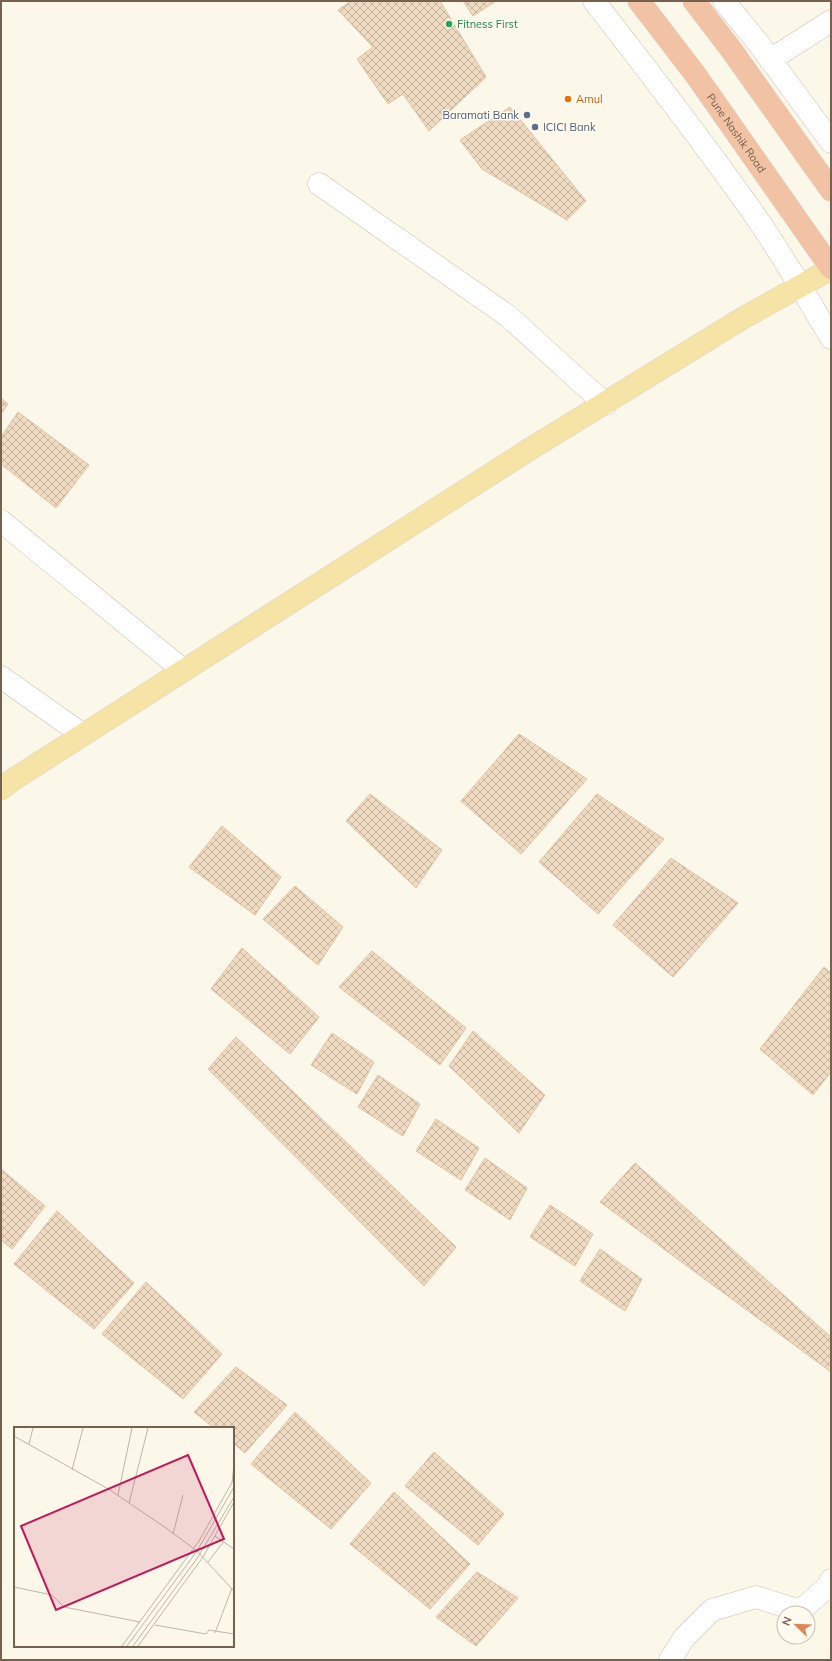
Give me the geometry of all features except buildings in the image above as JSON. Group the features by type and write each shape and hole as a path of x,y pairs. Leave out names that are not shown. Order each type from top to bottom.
{"highway":[{"name":"Pune Nashik Road","path":"639,1 699,80 831,268"},
{"path":"694,1 730,48 831,190"}],"main road":[{"path":"1,789 14,779 183,670 530,449 743,318 831,268"}],"street":[{"path":"594,1 664,91 756,218 800,286 831,338"},
{"path":"724,1 831,142"},
{"path":"770,60 831,21"},
{"path":"319,184 508,316 604,404"},
{"path":"1,521 183,670"},
{"path":"1,677 83,735"},
{"path":"670,1660 684,1638 712,1610 756,1597 800,1611 828,1586 831,1580"}],"place":[{"name":"Fitness First","path":"449,24"},
{"name":"Amul","path":"568,99"},
{"name":"Baramati Bank","path":"527,115"},
{"name":"ICICI Bank","path":"535,127"}]}
